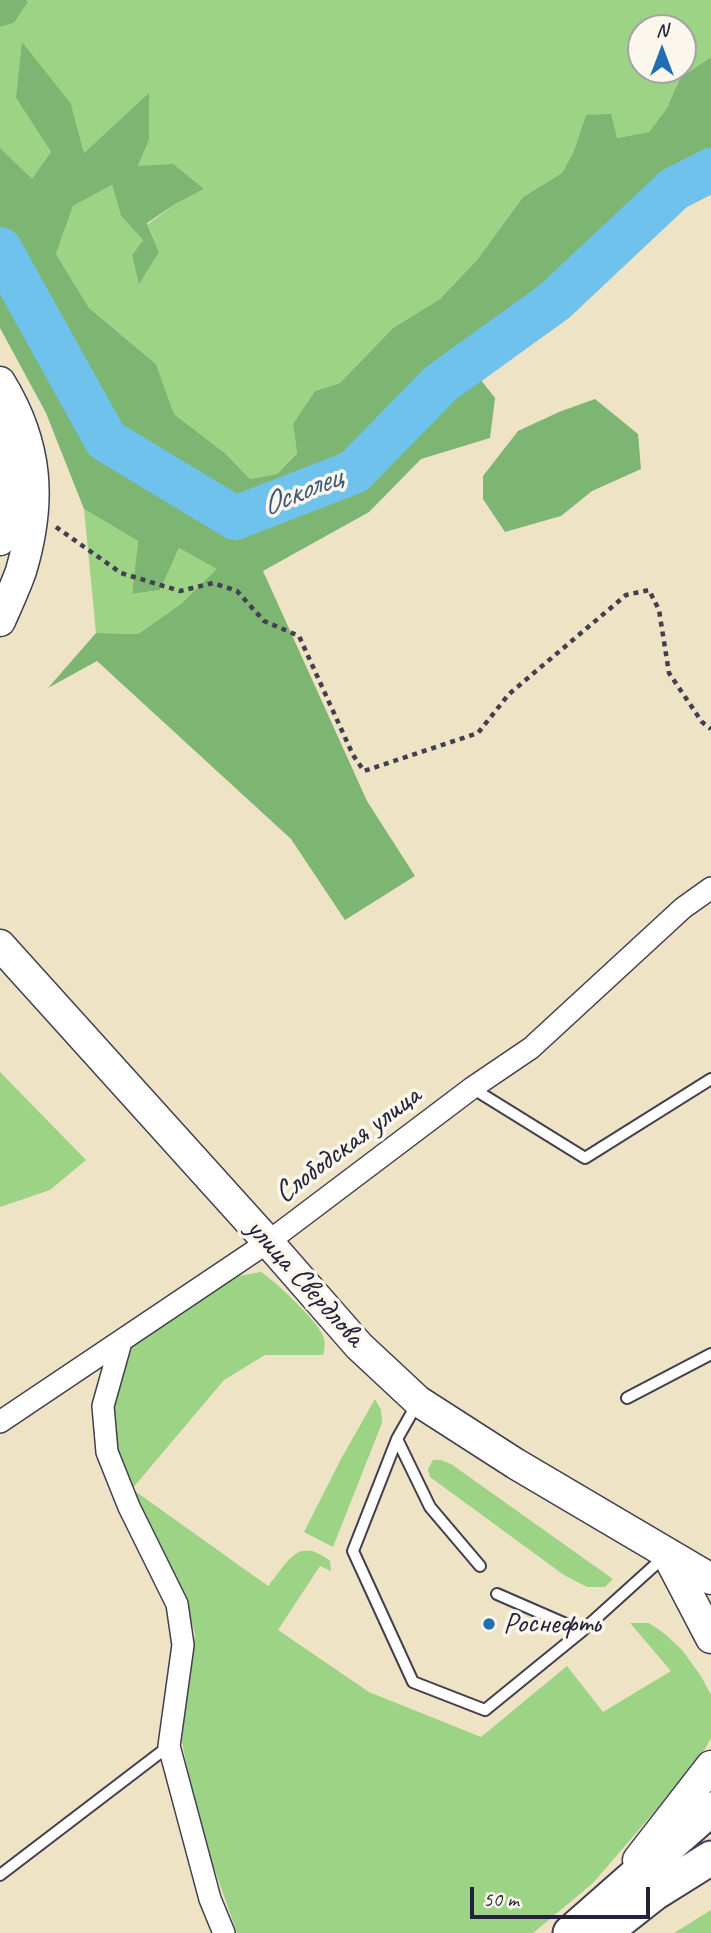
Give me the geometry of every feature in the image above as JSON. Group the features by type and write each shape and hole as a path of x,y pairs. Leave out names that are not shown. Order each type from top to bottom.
{"main road":[{"path":"0,382 15,407 31,457 34,484 33,517 21,571 0,621"},
{"path":"0,415 11,498 0,540"},
{"name":"улица Свердлова","path":"0,945 359,1346 418,1401 516,1464 667,1554"},
{"path":"667,1554 711,1580"},
{"path":"667,1554 711,1597"},
{"path":"667,1554 711,1638"},
{"path":"600,1922 665,1827 711,1766"},
{"path":"600,1922 711,1809"},
{"path":"570,1933 600,1922 655,1893 711,1858"}],"street":[{"name":"Слободская улица","path":"0,1422 268,1242 472,1088 531,1048 683,908 711,888"},
{"path":"121,1342 103,1406 107,1451 129,1507 177,1604 183,1645 169,1746 210,1899 223,1933"}],"lane":[{"path":"472,1088 585,1158 711,1079"},
{"path":"627,1398 711,1354"},
{"path":"418,1401 397,1439 353,1551 413,1682 485,1710 582,1630 667,1554"},
{"path":"397,1439 430,1507 480,1566"},
{"path":"497,1594 582,1630"},
{"path":"0,1875 169,1746"}],"path":[{"path":"33,517 58,528 121,573 180,591 213,583 237,591 264,621 299,636 352,755 364,771 478,733 509,694 626,595 649,590 659,610 669,673 702,722 711,729"}],"green space":[{"path":"0,0 28,2 14,23 0,27"},
{"path":"26,0 711,0 711,57 697,66 697,14 627,14 627,84 677,84 667,108 649,132 616,138 586,115 573,153 562,173 523,197 477,260 440,299 393,328 340,383 315,391 293,424 297,452 277,474 250,479 226,454 174,414 156,364 89,308 56,254 73,206 112,185 121,216 143,240 132,255 139,282 159,252 148,224 175,204 204,189 138,166 149,140 149,94 84,153 71,104 16,98 51,152 32,180 0,148 0,27 14,23 28,2"},
{"path":"22,42 71,104 84,153 149,93 149,140 138,166 173,164 204,189 147,223 159,252 139,284 132,255 143,240 121,216 112,185 73,206 56,254 89,308 156,364 174,414 226,454 250,479 277,474 297,453 293,424 315,391 340,383 393,328 440,299 477,260 523,197 562,173 573,153 586,115 611,114 617,138 649,132 667,108 677,84 697,84 697,66 711,57 711,155 667,186 546,298 455,347 495,398 490,438 421,459 369,512 263,571 367,801 415,876 345,920 291,839 97,661 48,688 96,633 138,634 181,604 217,569 179,548 160,590 132,594 138,541 84,509 46,413 0,328 0,268 99,447 234,531 353,447 236,509 116,430 0,226 0,148 32,179 51,152 16,98"},
{"path":"595,399 638,434 641,469 592,491 561,516 505,532 483,499 483,476 518,431"},
{"path":"84,509 138,541 132,594 160,590 179,548 218,569 181,604 138,634 96,633"},
{"path":"0,1072 86,1160 50,1190 0,1207"},
{"path":"261,1272 294,1301 318,1328 325,1342 323,1355 265,1355 224,1380 132,1489 268,1586 288,1561 301,1551 319,1554 330,1561 331,1571 320,1566 278,1630 369,1692 481,1737 567,1666 603,1712 671,1671 630,1623 649,1623 665,1634 682,1650 711,1695 711,1738 699,1760 593,1883 533,1933 237,1933 197,1820 182,1742 195,1634 182,1589 133,1501 117,1445 114,1399 134,1342 238,1276"},
{"path":"375,1399 381,1410 382,1423 333,1547 304,1532"},
{"path":"433,1460 451,1464 613,1579 605,1587 587,1587 564,1575 430,1477 428,1469"},
{"path":"711,1910 711,1933 674,1933"}],"waterway":[{"name":"Осколец","path":"0,249 106,440 235,518 354,472 440,384 555,301 674,189 711,170"}],"place":[{"name":"Роснефть","path":"489,1624"}]}
